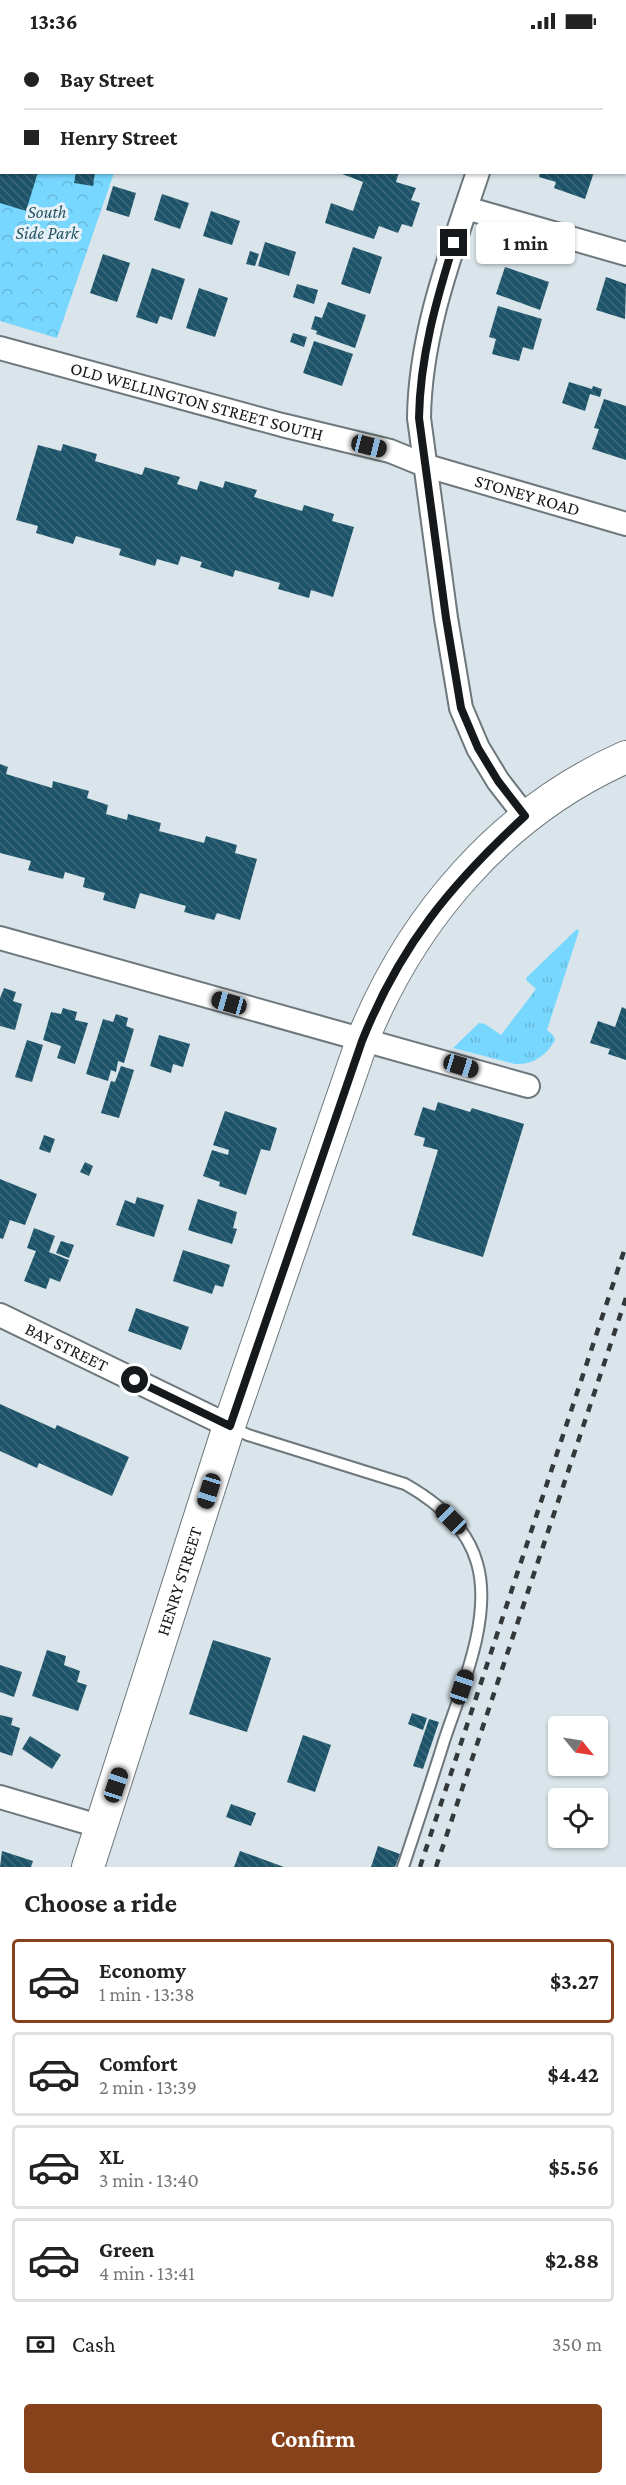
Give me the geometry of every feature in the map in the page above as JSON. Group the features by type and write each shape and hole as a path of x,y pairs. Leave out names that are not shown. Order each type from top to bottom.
{"main road":[{"name":"HENRY STREET","path":"88,1867 230,1426 362,1041 386,986 420,929 457,883 525,816 576,784 626,757"}],"street":[{"path":"477,174 438,292 422,366 419,418 446,618 461,708 478,748 498,781 525,816"},
{"path":"466,208 626,254"},
{"name":"OLD WELLINGTON STREET SOUTH","path":"0,348 282,425 390,451 427,466"},
{"name":"STONEY ROAD","path":"427,466 626,524"},
{"path":"0,938 528,1086"},
{"name":"BAY STREET","path":"0,1315 230,1426"},
{"path":"0,1797 102,1827"}],"lane":[{"path":"230,1426 248,1435 405,1484 425,1495 451,1519 469,1544 478,1564 481,1591 475,1642 403,1867"}],"green space":[{"name":"South Side Park","path":"0,174 114,174 57,338 0,321"},
{"path":"577,929 579,931 547,1030 555,1040 543,1055 528,1063 515,1064 453,1048 479,1023 485,1024 501,1035 536,989 526,980 527,977"}],"building":[{"path":"0,174 37,174 26,211 0,203"},
{"path":"76,174 95,174 93,186 74,183"},
{"path":"342,174 398,174 396,182 416,188 411,200 420,203 412,227 402,224 398,233 379,226 374,239 325,223 331,203 353,211 363,182"},
{"path":"540,174 593,174 585,199 554,188 556,182 539,177"},
{"path":"113,186 136,193 129,217 106,210"},
{"path":"162,194 189,203 180,229 154,220"},
{"path":"211,211 240,221 232,245 203,236"},
{"path":"265,242 296,252 289,276 258,266"},
{"path":"353,247 382,257 370,294 341,284"},
{"path":"250,251 259,254 255,266 246,264"},
{"path":"103,254 130,263 117,302 90,293"},
{"path":"505,267 549,282 540,310 496,294"},
{"path":"152,268 185,279 172,320 160,316 157,324 136,317"},
{"path":"606,277 626,284 625,319 596,310"},
{"path":"297,284 318,290 314,304 293,297"},
{"path":"199,288 228,298 215,337 186,328"},
{"path":"328,302 366,315 355,348 316,334 317,331 311,329 315,316 322,318"},
{"path":"498,306 542,319 533,350 523,347 519,361 492,354 496,339 489,337"},
{"path":"293,333 307,337 304,347 290,342"},
{"path":"314,341 353,354 342,386 303,373"},
{"path":"569,382 592,389 593,386 602,389 600,397 590,394 585,411 562,403"},
{"path":"604,399 626,406 626,460 592,449 599,429 594,428"},
{"path":"63,444 97,454 95,461 142,475 145,467 180,477 177,484 197,490 200,481 223,488 225,481 257,490 254,497 302,511 304,505 334,514 332,521 354,527 333,597 311,590 309,598 278,589 280,583 235,570 233,577 200,567 202,562 181,556 178,565 157,559 155,566 119,555 121,549 76,536 73,544 36,533 38,526 16,520 38,445 61,451"},
{"path":"0,764 8,767 6,774 52,788 53,781 89,791 87,798 108,805 106,814 127,820 128,814 161,823 159,831 204,843 206,836 237,845 235,853 257,859 240,920 217,913 214,920 184,912 186,906 140,893 135,909 103,900 105,893 83,887 85,878 65,872 63,879 28,870 31,861 0,853"},
{"path":"4,988 16,992 13,1001 22,1004 15,1030 0,1026 0,998"},
{"path":"622,1007 626,1009 626,1060 608,1054 610,1049 590,1043 598,1021 615,1027"},
{"path":"63,1008 77,1012 75,1020 88,1023 75,1064 57,1058 61,1046 43,1040 51,1012 61,1014"},
{"path":"116,1014 128,1018 126,1026 134,1029 124,1063 118,1061 116,1072 111,1070 108,1081 86,1074 103,1019 113,1022"},
{"path":"159,1035 190,1044 183,1067 173,1064 171,1073 150,1066"},
{"path":"27,1040 43,1045 32,1082 15,1077"},
{"path":"121,1066 134,1070 119,1118 101,1113 111,1081 115,1082"},
{"path":"438,1102 470,1112 472,1108 524,1124 483,1257 412,1235 438,1150 423,1146 425,1138 414,1135 423,1107 435,1111"},
{"path":"225,1111 277,1128 270,1151 261,1149 246,1195 219,1186 220,1182 203,1176 212,1150 228,1155 229,1150 213,1145"},
{"path":"44,1135 55,1139 50,1153 39,1149"},
{"path":"85,1162 93,1166 89,1176 80,1172"},
{"path":"0,1179 37,1194 25,1225 10,1220 3,1239 0,1238"},
{"path":"137,1197 164,1205 154,1237 116,1225 125,1200 135,1204"},
{"path":"198,1199 237,1212 233,1228 237,1229 232,1244 188,1230"},
{"path":"34,1228 55,1236 49,1252 69,1260 60,1282 50,1278 46,1289 24,1281 36,1251 27,1248"},
{"path":"61,1241 74,1245 69,1258 56,1253"},
{"path":"183,1250 230,1265 223,1287 215,1285 212,1294 173,1281"},
{"path":"136,1308 189,1327 181,1350 128,1331"},
{"path":"0,1404 55,1429 57,1425 129,1457 112,1496 39,1463 37,1468 0,1451"},
{"path":"213,1640 271,1658 247,1732 189,1714"},
{"path":"47,1650 66,1656 64,1665 80,1671 77,1682 87,1685 78,1711 32,1696"},
{"path":"0,1665 22,1672 14,1697 0,1692"},
{"path":"412,1713 427,1718 423,1730 408,1724"},
{"path":"0,1715 13,1718 11,1725 20,1728 12,1756 0,1752"},
{"path":"429,1719 439,1722 423,1769 413,1766"},
{"path":"303,1735 331,1745 315,1792 287,1782"},
{"path":"30,1736 61,1755 52,1769 22,1749"},
{"path":"231,1804 256,1813 251,1826 226,1817"},
{"path":"378,1846 400,1854 395,1867 371,1867"},
{"path":"2,1851 33,1861 31,1867 0,1867"},
{"path":"240,1851 284,1867 234,1867"}],"railway":[{"path":"420,1867 626,1245"},
{"path":"436,1867 626,1298"}],"route":[{"path":"135,1380 230,1426 362,1041 386,986 420,929 438,905 490,848 525,816 498,781 478,748 461,708 446,618 419,418 422,366 428,332 454,243"}]}
